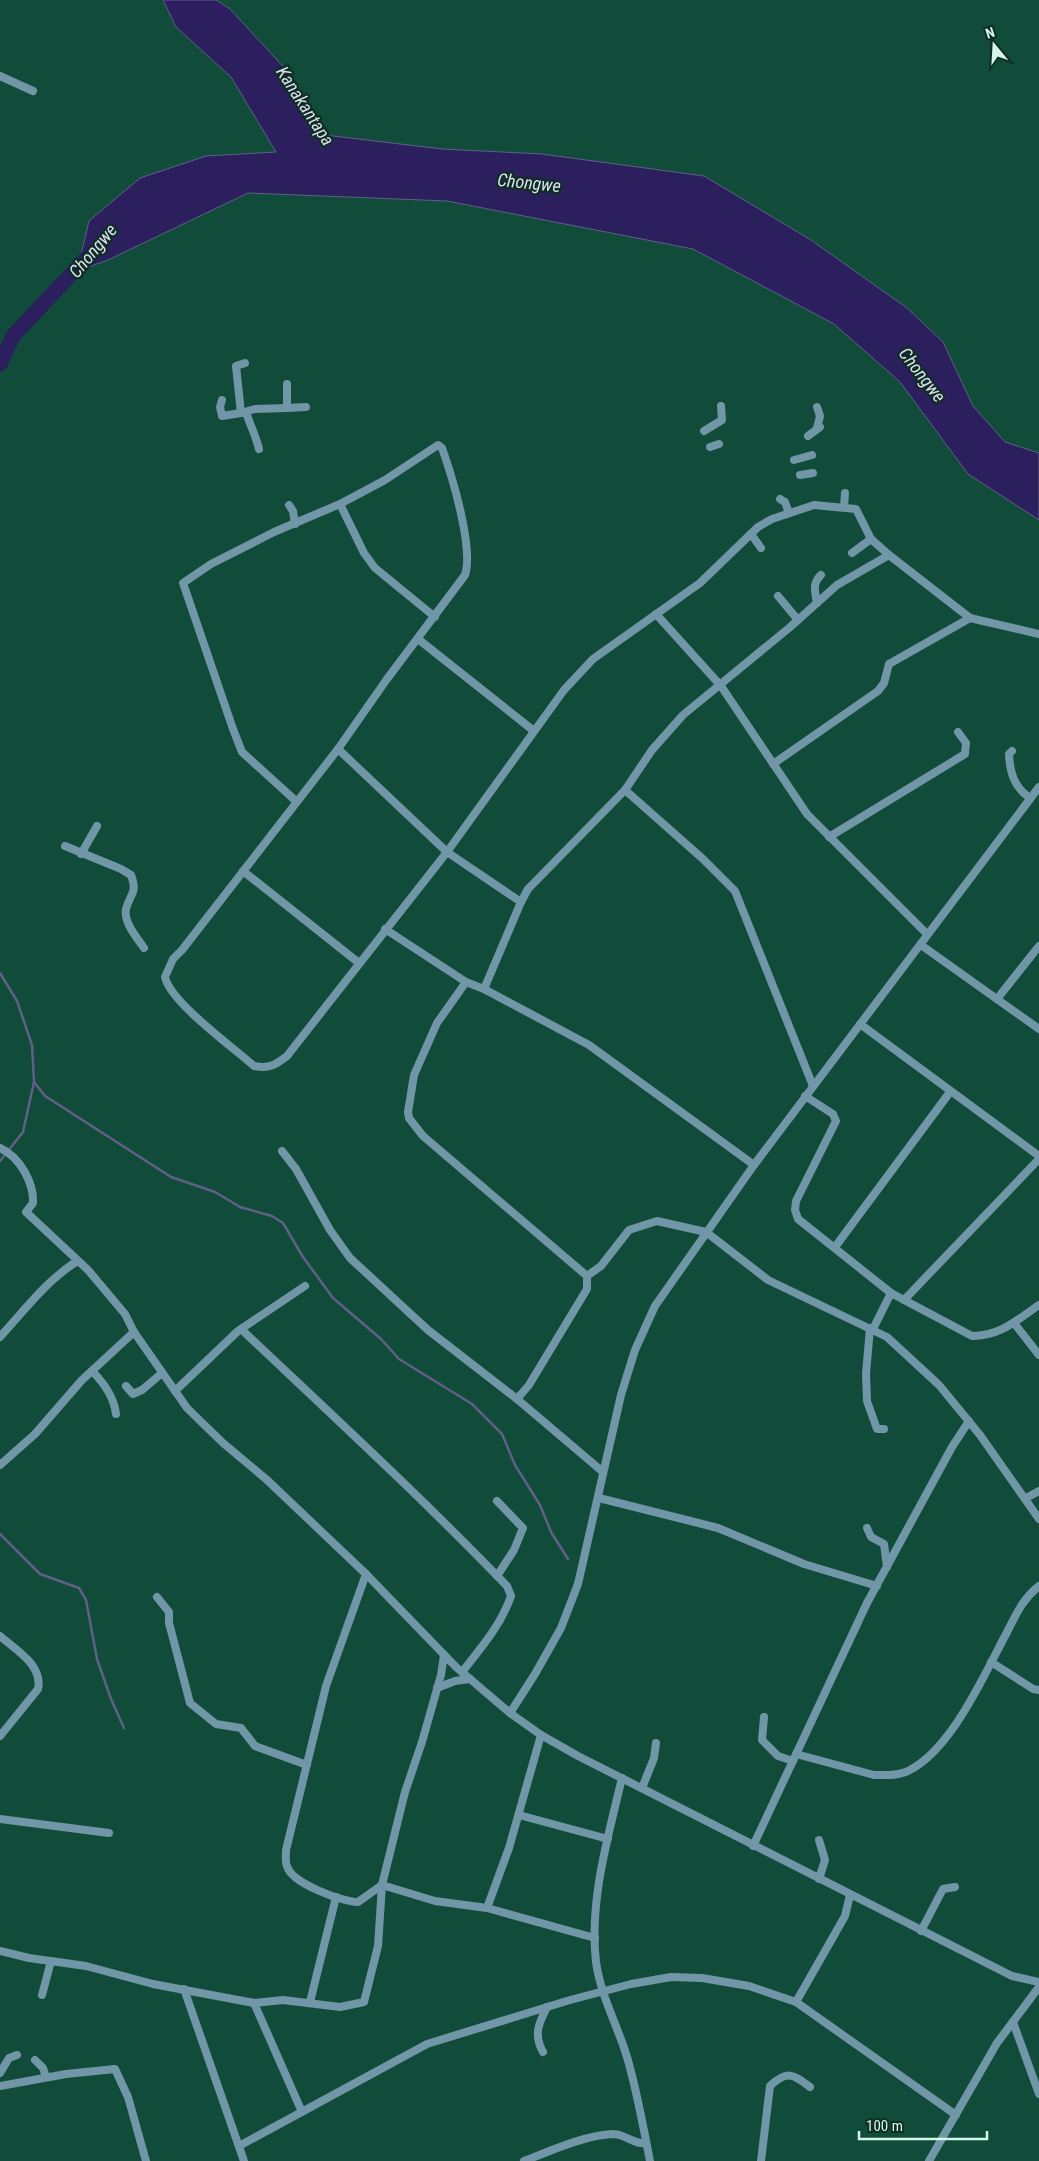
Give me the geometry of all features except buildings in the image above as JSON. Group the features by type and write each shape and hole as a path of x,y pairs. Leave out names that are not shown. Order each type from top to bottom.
{"street":[{"path":"0,76 33,91"},
{"path":"245,363 236,366 244,412 259,449"},
{"path":"286,384 287,408"},
{"path":"222,400 220,408 222,416 244,412 306,407"},
{"path":"704,431 722,420 721,406"},
{"path":"808,436 820,427 820,416 817,407"},
{"path":"710,447 718,444"},
{"path":"297,802 242,752 183,583 210,564 274,532 340,504 385,480 429,449 438,445 442,448 452,477 469,557 466,575 338,749 297,802 173,960 165,978 170,989 189,1010 254,1066 274,1067 287,1056 447,852 564,690 593,659 700,583 751,534 772,518 814,505 844,506 856,509 871,539 970,618 1039,634"},
{"path":"794,460 812,455"},
{"path":"800,475 813,473"},
{"path":"844,493 844,506"},
{"path":"780,499 785,502 789,513"},
{"path":"340,504 364,553 375,568 435,617"},
{"path":"289,505 293,511 295,524"},
{"path":"751,534 761,548"},
{"path":"852,553 871,539"},
{"path":"484,989 521,902 528,890 624,790 652,750 683,715 721,686 837,585 889,555"},
{"path":"817,603 814,590 816,579 820,575"},
{"path":"778,596 798,620"},
{"path":"656,614 721,686 807,814 927,934"},
{"path":"773,764 878,691 884,683 889,664 970,618"},
{"path":"418,639 534,731"},
{"path":"829,838 964,754 966,743 958,732"},
{"path":"338,749 447,852 521,902"},
{"path":"1012,751 1009,754 1010,775 1022,792 1030,798"},
{"path":"510,1713 561,1628 578,1584 621,1395 635,1350 655,1306 754,1164 1039,787"},
{"path":"624,790 703,860 735,892 813,1086"},
{"path":"81,854 97,826"},
{"path":"65,846 131,875 135,890 126,910 127,919 144,948"},
{"path":"243,871 359,963"},
{"path":"385,929 466,982 484,989 589,1045 754,1164"},
{"path":"921,945 1039,1029"},
{"path":"997,999 1039,946"},
{"path":"466,982 437,1023 414,1075 408,1112 409,1118 422,1136 587,1276 587,1289 529,1385 517,1399"},
{"path":"860,1024 1039,1158 904,1300"},
{"path":"835,1247 950,1092"},
{"path":"805,1096 833,1114 836,1121 799,1194 795,1210 798,1219 891,1293 972,1336 986,1336 1003,1330 1039,1305"},
{"path":"0,1148 16,1160 31,1184 33,1203 26,1212 76,1262 88,1270 125,1314 134,1332 187,1408 223,1443 266,1479 366,1574 462,1672 510,1713 542,1736 752,1846 1012,1976 1039,1982"},
{"path":"282,1151 296,1169 330,1230 350,1258 428,1330 517,1399 603,1472"},
{"path":"587,1276 601,1266 629,1230 657,1221 706,1232 768,1280 872,1329 887,1338 939,1385 1026,1498 1039,1519"},
{"path":"0,1337 45,1287 76,1262"},
{"path":"175,1391 241,1329 305,1286"},
{"path":"884,1429 877,1429 867,1401 866,1374 872,1329 891,1293"},
{"path":"1014,1323 1039,1355"},
{"path":"241,1329 425,1502 507,1586 510,1599 506,1610 487,1640 462,1672"},
{"path":"0,1465 35,1434 92,1371 134,1332"},
{"path":"92,1371 104,1384 115,1406 116,1414"},
{"path":"126,1386 133,1394 142,1390 162,1373"},
{"path":"752,1846 877,1586 952,1447 969,1422"},
{"path":"1026,1498 1039,1491"},
{"path":"599,1498 718,1528 804,1564 877,1586"},
{"path":"496,1501 523,1528 514,1550 497,1576"},
{"path":"867,1528 871,1537 884,1544 887,1567"},
{"path":"366,1574 326,1686 286,1850 287,1867 295,1878 336,1897 358,1902 382,1885"},
{"path":"764,1718 762,1740 778,1756 794,1757 874,1775 906,1772 935,1751 969,1703 1023,1601 1039,1586"},
{"path":"157,1597 168,1612 169,1623 190,1703 216,1724 240,1728 255,1746 306,1765"},
{"path":"0,1636 36,1669 40,1681 38,1689 0,1736"},
{"path":"0,1951 86,1966 254,2003 283,2000 340,2007 364,2002 378,1946 382,1885 405,1792 422,1742 444,1655"},
{"path":"991,1662 1033,1689 1039,1690"},
{"path":"437,1688 455,1681 470,1679"},
{"path":"487,1908 519,1815 542,1736"},
{"path":"642,1788 654,1758 656,1743"},
{"path":"622,1778 598,1891 594,1938 602,1993 626,2055 641,2109 650,2161"},
{"path":"519,1815 608,1839"},
{"path":"0,1819 109,1833"},
{"path":"819,1840 824,1860 819,1879"},
{"path":"382,1885 435,1901 487,1908 594,1938"},
{"path":"921,1931 943,1889 955,1887"},
{"path":"796,2002 845,1916 850,1895"},
{"path":"310,2002 336,1897"},
{"path":"42,1995 51,1961"},
{"path":"239,2146 427,2044 547,2007 631,1984 671,1977 702,1978 749,1986 796,2002 956,2115"},
{"path":"929,2161 997,2043 1039,1987"},
{"path":"184,1989 244,2161"},
{"path":"254,2003 302,2112"},
{"path":"543,2052 536,2036 537,2027 547,2007"},
{"path":"1013,2022 1039,2094"},
{"path":"0,2073 8,2058 17,2055"},
{"path":"34,2060 43,2068 46,2077"},
{"path":"0,2086 46,2077 115,2069 126,2091 146,2161"},
{"path":"761,2161 770,2086 780,2077 787,2075 796,2077 810,2087"},
{"path":"524,2161 573,2143 615,2134 641,2144 646,2143"}],"water":[{"name":"Kanakantapa","path":"163,0 216,0 230,9 290,74 325,135 442,149 542,154 704,176 811,240 907,308 943,342 973,406 1005,442 1039,453 1039,520 968,474 900,382 834,324 693,249 447,201 248,193 108,260 77,271 89,221 140,178 206,156 276,152 231,77 176,27"}],"waterway":[{"name":"Chongwe","path":"0,364 13,336 89,255"},
{"path":"0,973 17,1001 32,1045 34,1082 23,1132 0,1161"},
{"path":"34,1082 45,1096 171,1177 215,1192 240,1207 272,1216 283,1223 303,1257 333,1298 381,1339 399,1359 472,1404 502,1434 515,1465 540,1505 551,1532 568,1559"},
{"path":"0,1534 40,1574 79,1588 86,1600 97,1659 111,1699 124,1728"}]}
